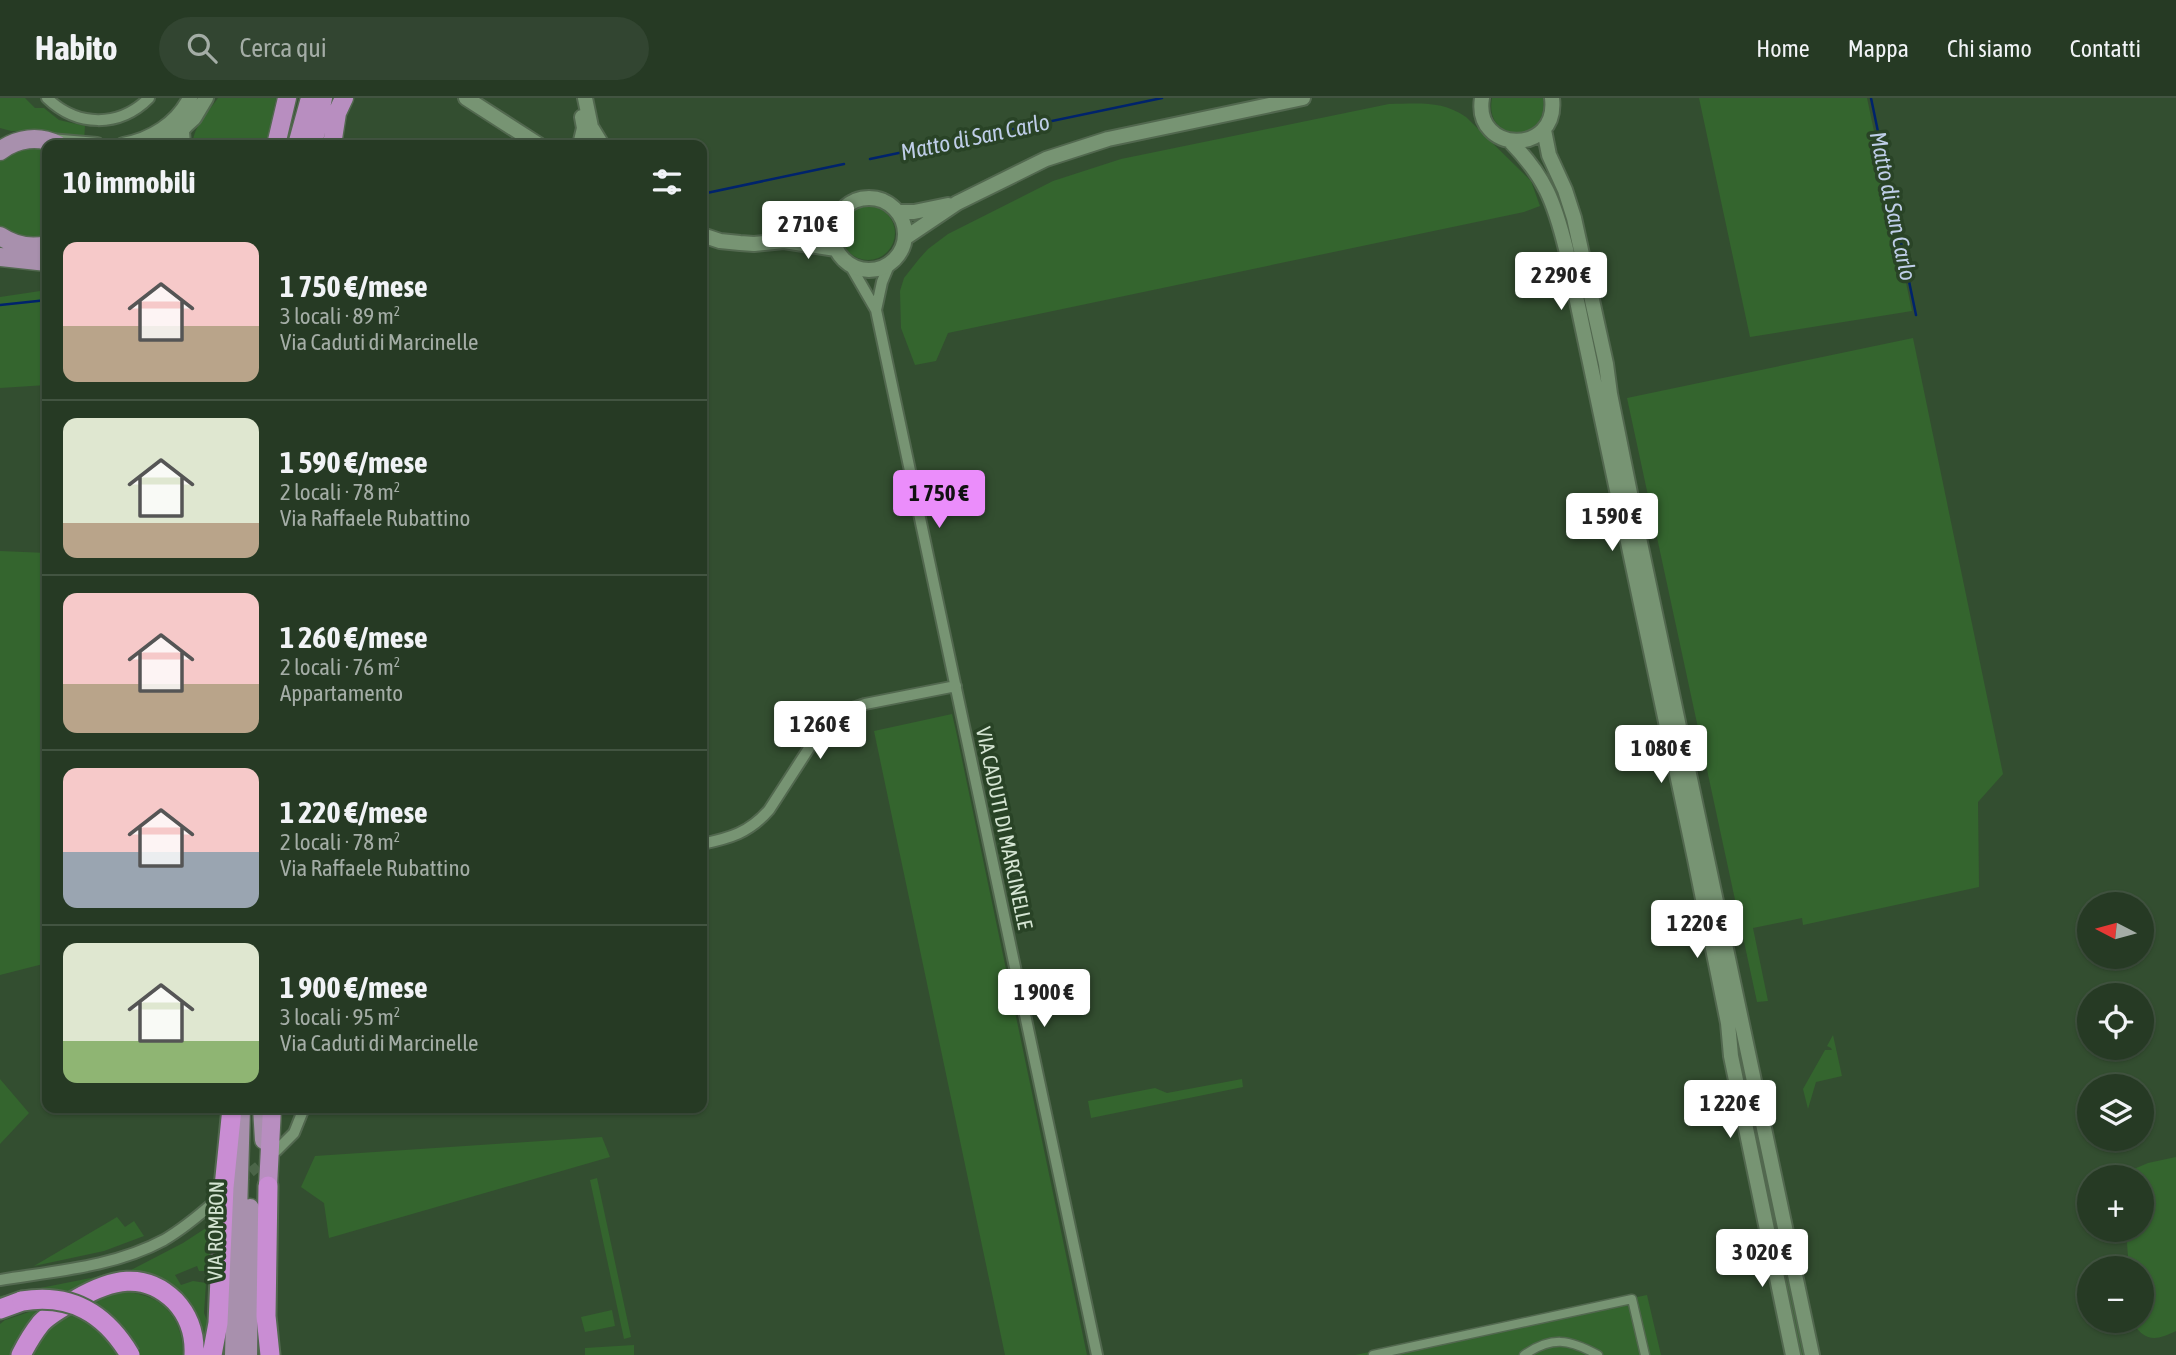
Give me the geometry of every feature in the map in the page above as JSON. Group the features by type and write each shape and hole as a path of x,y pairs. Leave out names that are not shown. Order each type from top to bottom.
{"highway":[{"path":"298,140 310,98"},
{"path":"314,140 323,98"},
{"path":"333,140 337,113 344,98"},
{"path":"277,140 286,101"},
{"path":"212,1355 218,1323 223,1237 223,1113"},
{"path":"224,1187 231,1113"},
{"path":"270,1355 266,1316 272,1113"},
{"path":"222,1355 225,1282 223,1237"},
{"path":"22,1355 33,1334 52,1313 93,1290 126,1281 157,1288 179,1306 192,1332 194,1355"},
{"path":"0,1309 22,1301 52,1299 89,1311 114,1331 130,1355"}],"main road":[{"path":"0,151 9,139 42,141"},
{"path":"2,243 27,247 42,246"},
{"path":"2,243 42,260"},
{"name":"VIA ROMBON","path":"234,1355 241,1113"},
{"name":"VIA ROMBON","path":"248,1355 252,1113"},
{"path":"262,1113 268,1186"}],"street":[{"path":"47,98 55,106 72,115 99,121 126,115 149,98"},
{"path":"142,140 168,126 190,98"},
{"path":"185,140 184,131 206,98"},
{"path":"466,98 531,140"},
{"path":"481,98 547,140"},
{"path":"580,98 584,128 581,140"},
{"path":"585,98 591,127 599,140"},
{"path":"905,238 957,204 1046,159 1108,139 1303,98"},
{"path":"1510,141 1529,139 1544,130 1552,112 1552,98"},
{"path":"1479,101 1489,129 1510,141 1543,180 1557,214 1566,249 1695,859 1728,1023 1731,1056 1793,1355"},
{"path":"170,140 189,124"},
{"path":"1544,130 1549,155 1574,218 1606,363 1609,394 1812,1355"},
{"path":"784,241 836,219 848,205 866,198 885,202 898,212 904,225 905,238 900,253 889,265 872,271 850,265 836,249 833,232 836,219"},
{"path":"898,212 926,211 957,204"},
{"path":"707,237 740,243 784,241 836,249"},
{"name":"VIA CADUTI DI MARCINELLE","path":"850,265 876,310 1097,1355"},
{"name":"VIA CADUTI DI MARCINELLE","path":"876,310 889,265"},
{"path":"707,843 734,836 761,819 822,728 841,713 865,704 956,686"},
{"path":"276,1151 294,1133 302,1113"},
{"name":"VIA ROMBON","path":"0,1280 102,1263 132,1254 164,1239 212,1204"},
{"path":"1374,1355 1632,1299 1645,1355"},
{"path":"1524,1355 1535,1346 1550,1342 1567,1343 1598,1355"}],"green space":[{"path":"0,98 25,98 35,108 44,108 59,120 85,126 84,140 44,131 11,131 0,128"},
{"path":"218,98 276,98 267,140 193,140 206,114"},
{"path":"1492,98 1543,98 1542,113 1537,124 1528,130 1506,130 1497,124 1492,113"},
{"path":"1699,98 1867,98 1912,311 1750,337"},
{"path":"1389,104 1438,105 1466,117 1531,181 1540,206 1524,212 948,333 936,361 915,365 901,328 900,291 904,278 919,259 948,234 1053,181 1121,159"},
{"path":"25,148 42,148 42,238 22,237 0,226 0,161"},
{"path":"868,206 887,214 895,233 887,252 868,260 849,252 841,233 849,214"},
{"path":"1568,216 1806,1355 1800,1355 1564,217"},
{"path":"42,291 42,385 0,388 0,297"},
{"path":"1913,338 2003,774 1978,802 1979,887 1803,925 1802,918 1753,928 1768,1001 1757,1002 1627,398"},
{"path":"0,551 42,553 42,964 0,975"},
{"path":"952,714 1087,1355 1005,1355 874,731"},
{"path":"1833,1035 1842,1076 1816,1082 1808,1109 1803,1089 1825,1050 1832,1050 1827,1046"},
{"path":"0,1079 29,1113 0,1144"},
{"path":"1242,1079 1243,1087 1091,1118 1088,1101 1155,1088 1167,1093"},
{"path":"602,1137 610,1157 329,1238 324,1203 301,1187 315,1156"},
{"path":"2176,1157 2176,1331 2156,1338 2141,1333 2154,1333 2154,1256 2128,1256 2127,1242 2154,1242 2154,1165 2143,1165"},
{"path":"597,1178 631,1337 624,1339 590,1180"},
{"path":"117,1217 125,1227 134,1221 144,1236 104,1251 34,1266"},
{"path":"209,1226 214,1233 213,1256 206,1256 206,1271 199,1271 197,1266 175,1275 181,1285 193,1281 206,1283 204,1313 210,1328 204,1355 154,1281 0,1306 0,1296 131,1270"},
{"path":"118,1292 145,1296 166,1308 178,1328 183,1355 32,1355 59,1319 84,1305"},
{"path":"1647,1295 1661,1355 1355,1355"},
{"path":"35,1310 51,1311 17,1355 0,1355 0,1324"},
{"path":"612,1310 615,1326 585,1332 581,1317"},
{"path":"634,1345 634,1355 585,1355 585,1348"}],"waterway":[{"name":"Matto di San Carlo","path":"870,159 1162,98"},
{"name":"Matto di San Carlo","path":"1871,98 1916,315"},
{"name":"Matto di San Carlo","path":"707,193 844,164"},
{"name":"Matto di San Carlo","path":"0,305 42,301"}],"tunnel":[{"path":"239,1182 269,1157"}]}
